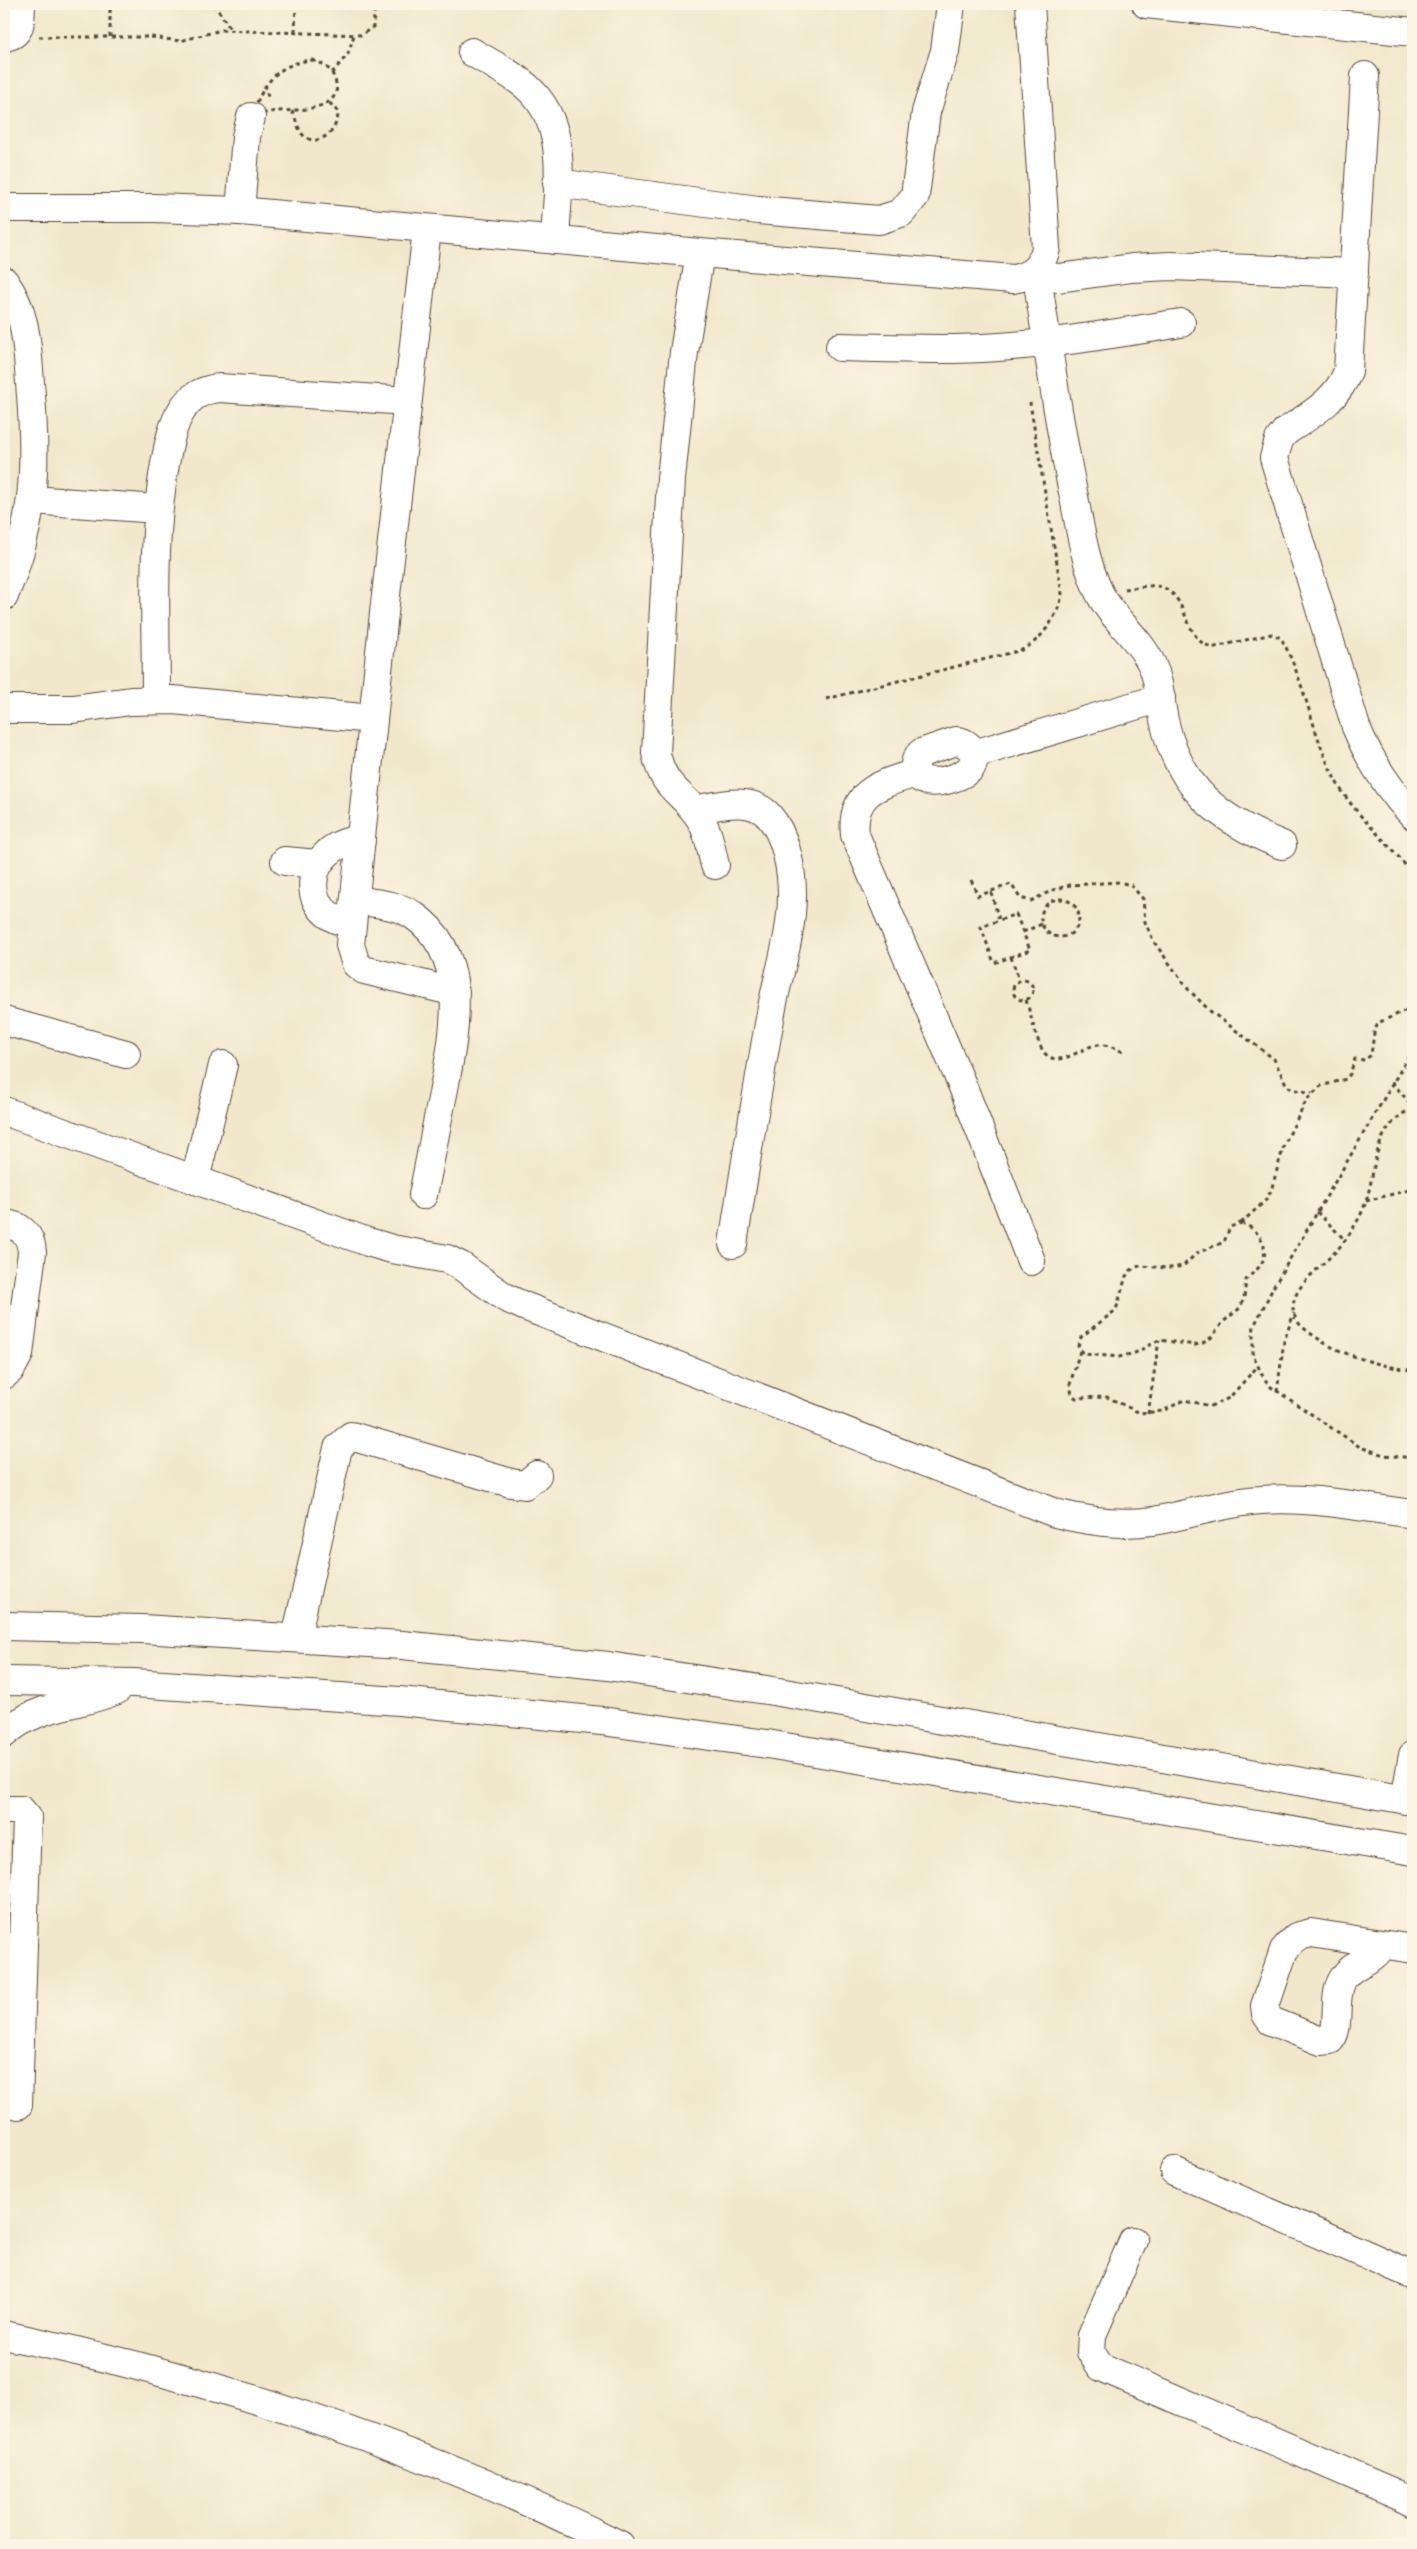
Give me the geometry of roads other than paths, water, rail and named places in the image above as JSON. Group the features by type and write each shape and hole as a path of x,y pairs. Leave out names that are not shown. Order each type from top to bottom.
{"street":[{"path":"10,35 19,26 21,4"},
{"path":"557,184 758,210 880,220 890,218 909,206 916,191 926,112 945,51 950,4"},
{"path":"4,208 154,208 240,211 700,253 1014,279 1029,275 1036,270 1041,264 1046,248 1030,4"},
{"path":"1146,4 1352,15 1413,32"},
{"path":"472,52 525,86 546,108 557,140 555,240"},
{"path":"1365,76 1350,361 1344,381 1332,399 1285,432 1279,440 1274,458 1356,727 1378,771 1413,815"},
{"path":"240,211 245,143 251,117"},
{"path":"427,229 353,912 352,955 356,964 364,970 455,992"},
{"path":"700,253 684,352 670,479 656,752 668,784 694,810 705,828 715,865"},
{"path":"1036,270 1046,276 1058,278 1161,266 1354,273"},
{"path":"1036,270 1069,477 1081,534 1099,592 1120,622 1144,650 1152,665 1170,740 1178,761 1200,794 1227,819 1242,829 1282,845"},
{"path":"4,281 20,311 28,347 35,445 32,500 22,546 4,596"},
{"path":"840,347 955,349 1047,342 1181,323"},
{"path":"156,700 158,509 168,449 177,420 188,402 204,391 220,388 407,401"},
{"path":"32,500 158,509"},
{"path":"1031,1261 963,1087 855,835 854,825 858,806 870,790 879,785 916,773 917,757 926,750 956,741 967,744 974,754 1161,698"},
{"path":"4,709 73,709 156,700 190,700 373,719"},
{"path":"694,810 746,804 762,810 774,822 791,875 790,930 771,1011 733,1244"},
{"path":"361,840 341,843 332,848 318,864 314,876 317,901 331,918 353,912 397,907 412,915 426,926 437,940 445,956 455,992 455,1030 423,1194"},
{"path":"285,861 318,864"},
{"path":"4,1021 126,1054"},
{"path":"194,1180 223,1065"},
{"path":"4,1112 392,1250 447,1259 461,1266 506,1298 524,1306 1054,1513 1086,1520 1127,1523 1152,1521 1240,1502 1285,1499 1413,1514"},
{"path":"4,1224 15,1226 22,1230 32,1244 19,1354 11,1369 4,1375"},
{"path":"296,1638 338,1448 351,1436 511,1483 525,1484 537,1475"},
{"path":"4,1626 142,1629 402,1645 525,1656 691,1678 1409,1800 1413,1755"},
{"path":"4,1681 134,1683 399,1701 602,1721 758,1743 1413,1851"},
{"path":"4,1734 28,1716 42,1710 93,1698 134,1683"},
{"path":"4,1810 21,1810 27,1817 18,2105"},
{"path":"1382,1944 1377,1954 1360,1963 1344,1977 1336,2000 1335,2032 1330,2040 1321,2041 1271,2021 1268,2018 1265,2006 1284,1950 1296,1937 1311,1933 1382,1944 1413,1949"},
{"path":"1174,2171 1413,2275"},
{"path":"1134,2241 1092,2334 1092,2352 1101,2367 1413,2501"},
{"path":"4,2334 185,2378 338,2425 478,2479 620,2545"}]}
